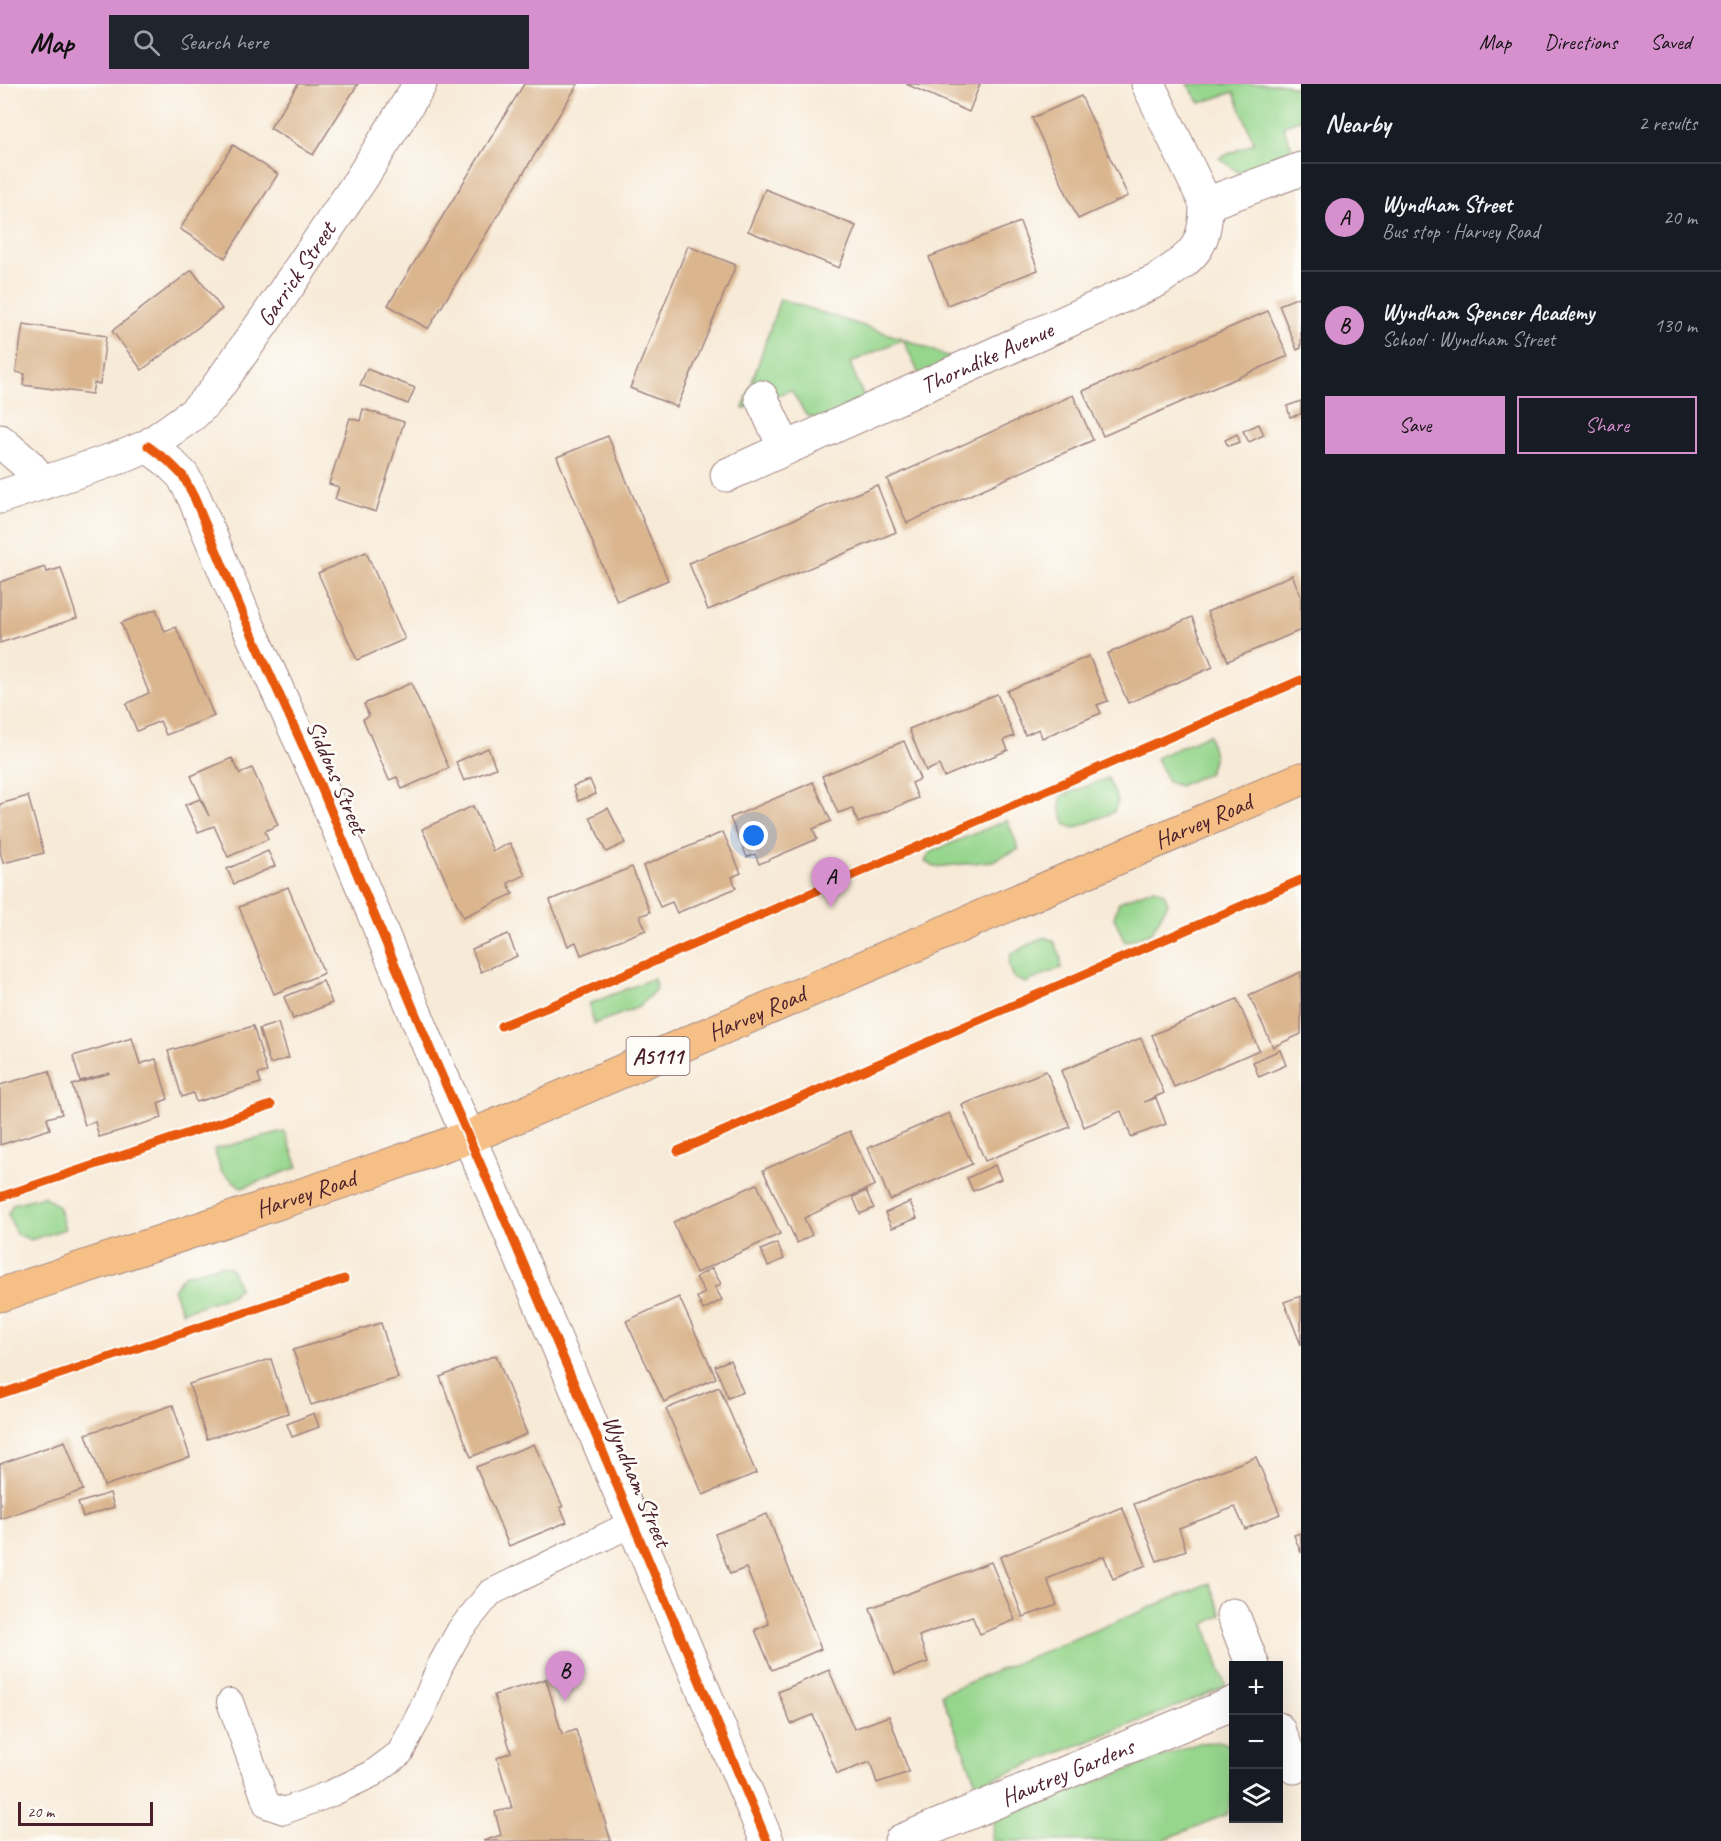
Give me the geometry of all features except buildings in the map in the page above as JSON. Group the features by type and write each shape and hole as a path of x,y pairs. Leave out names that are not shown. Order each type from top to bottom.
{"highway":[{"name":"Harvey Road","path":"0,1295 470,1137 1301,779"}],"street":[{"name":"Garrick Street","path":"0,497 128,455 148,446 193,414 211,396 361,179 420,84"},
{"path":"1148,84 1206,204 1301,169"},
{"name":"Thorndike Avenue","path":"727,475 1156,281 1179,265 1200,244 1206,226 1206,204"},
{"path":"761,397 785,448"},
{"path":"0,441 28,465 43,483"},
{"name":"Siddons Street","path":"148,446 183,476 194,497 246,621 316,775 431,1051 470,1137"},
{"name":"Wyndham Street","path":"470,1137 767,1841"},
{"path":"1233,1615 1250,1661"},
{"name":"Hawtrey Gardens","path":"901,1841 1229,1704"},
{"path":"1283,1742 1294,1767"}],"lane":[{"path":"230,1702 267,1805 284,1811 332,1793 372,1774 400,1753 422,1710 440,1666 460,1630 490,1593 633,1523"}],"green space":[{"path":"1187,84 1286,84 1301,90 1301,119 1283,126 1298,162 1249,176 1238,172 1219,158 1254,143 1234,92 1200,103"},
{"path":"780,299 904,339 970,365 924,385 903,339 850,363 869,410 822,422 806,415 791,390 743,409"},
{"path":"1209,734 1214,756 1209,773 1179,786 1168,782 1156,758"},
{"path":"1108,778 1118,801 1114,812 1075,828 1066,825 1060,808 1061,796"},
{"path":"1007,820 1019,849 992,861 935,867 925,862 930,852"},
{"path":"1154,888 1164,893 1168,903 1152,932 1125,942 1114,918 1119,902"},
{"path":"1044,937 1054,941 1061,957 1061,968 1025,983 1014,978 1009,965 1011,954"},
{"path":"654,978 656,989 639,1007 594,1024 589,1004"},
{"path":"285,1132 298,1167 242,1188 221,1171 214,1149"},
{"path":"44,1196 58,1206 65,1229 31,1240 16,1234 8,1214 13,1204"},
{"path":"220,1265 231,1268 239,1288 232,1295 182,1312 173,1289 184,1275"},
{"path":"1209,1583 1222,1615 1205,1624 1226,1687 977,1785 941,1694"},
{"path":"1222,1742 1229,1745 1227,1814 1161,1841 991,1841 995,1820 1198,1743"}],"cycle path":[{"path":"148,446 183,476 194,497 246,621 316,775 767,1841"},
{"path":"501,1026 1301,680"},
{"path":"678,1151 1301,880"},
{"path":"0,1197 271,1105"},
{"path":"0,1394 344,1279"}],"place":[{"name":"Wyndham Street","path":"831,907"},
{"name":"Wyndham Spencer Academy","path":"565,1701"}]}
